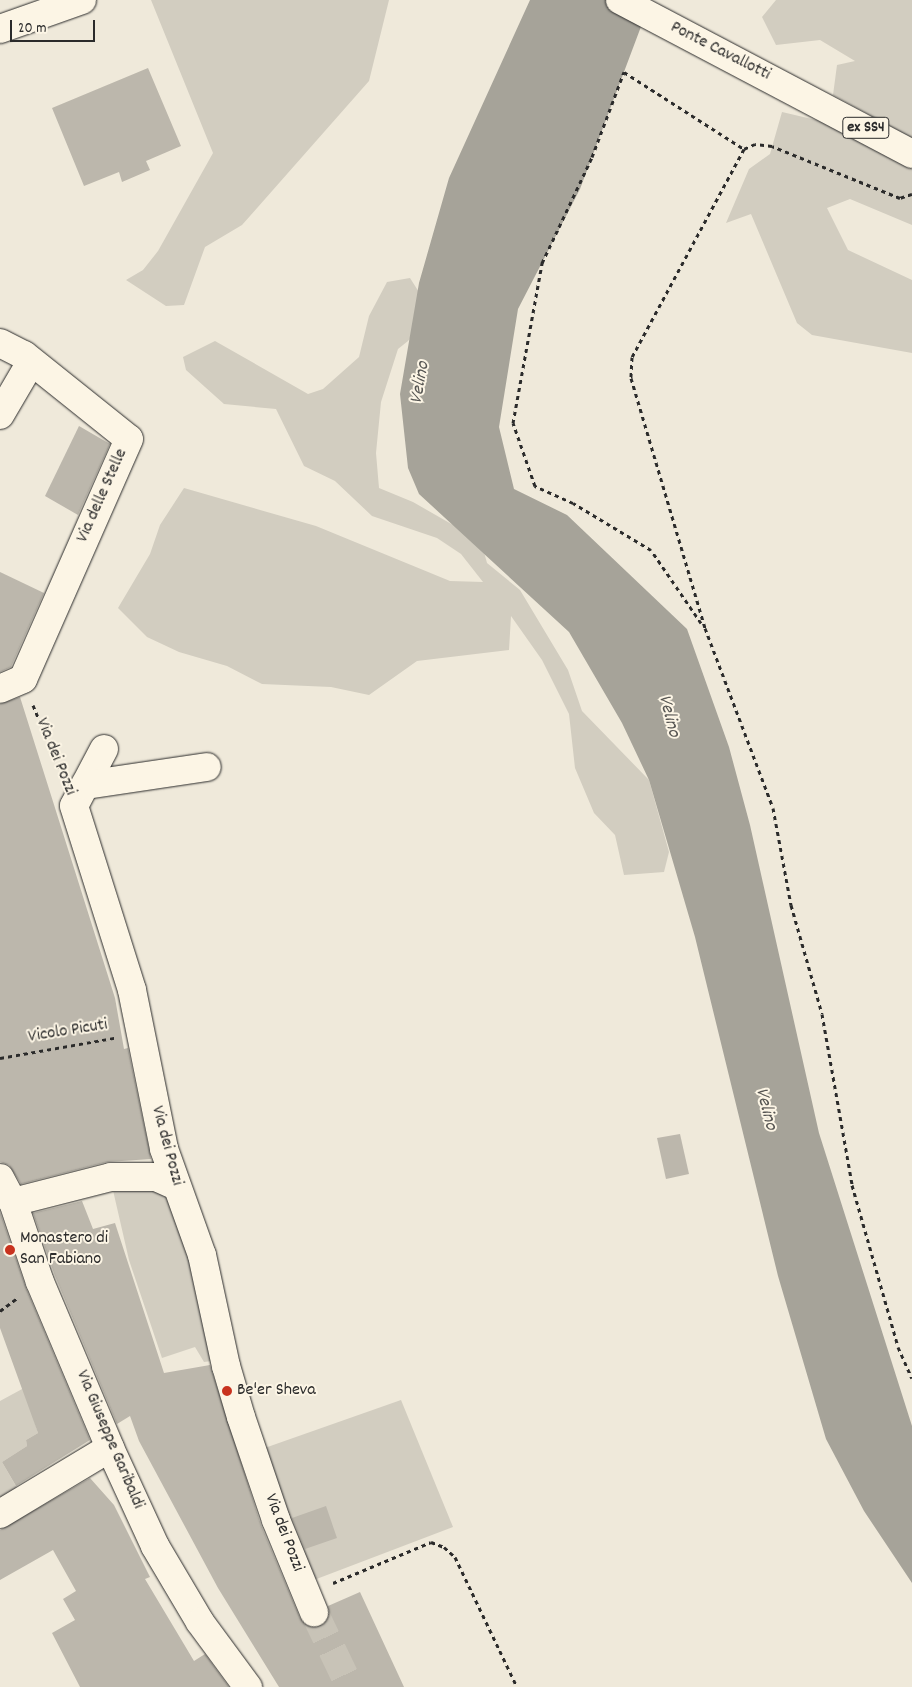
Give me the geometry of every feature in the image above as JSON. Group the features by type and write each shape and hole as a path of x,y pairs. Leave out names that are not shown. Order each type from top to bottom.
{"street":[{"path":"0,29 82,0"},
{"name":"Ponte Cavallotti","path":"620,0 820,103 912,154"},
{"name":"Via delle Stelle","path":"0,343 24,354 31,362 129,439 11,684"},
{"path":"0,415 31,362"},
{"path":"80,795 104,750"},
{"path":"80,795 207,767"},
{"name":"Via dei Pozzi","path":"80,795 132,990 164,1149 202,1255 226,1366 276,1520 311,1603"},
{"path":"12,1202 111,1177 156,1177 176,1186"},
{"name":"Via Giuseppe Garibaldi","path":"0,1178 12,1202 40,1282 110,1448 155,1546 200,1622 248,1687"},
{"path":"0,1514 110,1448"}],"path":[{"path":"704,628 651,550 573,502 535,486 513,422 542,263 592,157 624,72 744,149"},
{"path":"912,194 900,198 772,146 755,144 744,149 632,357 631,378 704,628 773,808 792,904 822,1014 852,1185 898,1347 912,1378"},
{"name":"Via dei Pozzi","path":"11,684 80,795"},
{"name":"Vicolo Picuti","path":"0,1058 140,1034"},
{"path":"0,1311 19,1296"},
{"path":"311,1603 432,1542 444,1547 455,1558 517,1687"}],"shaded area":[{"path":"151,0 389,0 369,81 242,225 205,247 184,305 166,306 126,280 143,270 158,251 213,153"},
{"path":"776,0 912,0 912,138 833,95 837,65 855,61 820,40 776,45 762,17"},
{"path":"782,112 833,124 912,163 912,225 850,199 827,208 848,250 912,280 912,353 812,335 797,323 751,214 726,223 749,169 770,154"},
{"path":"410,278 431,311 408,341 398,349 381,402 376,453 379,488 413,502 481,541 487,563 520,590 568,670 582,711 649,780 669,852 664,872 624,875 615,835 594,813 575,768 569,714 542,660 511,616 509,650 417,661 369,695 331,687 262,684 227,666 179,652 147,637 118,608 150,554 160,525 184,488 316,526 450,581 483,582 461,554 437,538 372,516 335,481 304,466 276,409 224,404 186,370 183,357 215,341 308,394 323,389 359,357 369,316 387,282"},
{"path":"112,1186 138,1187 166,1195 180,1216 219,1360 204,1362 195,1347 162,1358 129,1260"},
{"path":"24,1388 38,1433 26,1440 27,1446 2,1462 17,1488 0,1498 0,1401"},
{"path":"401,1400 453,1527 306,1583 259,1450"}],"water":[{"name":"Velino","path":"530,0 651,0 580,189 518,309 499,427 514,489 567,515 687,629 729,747 750,825 819,1133 912,1426 912,1583 864,1511 826,1439 778,1276 695,937 649,780 622,723 569,632 419,494 408,468 400,394 419,283 449,178"}],"building":[{"path":"148,68 181,146 146,161 150,170 122,182 119,172 84,186 52,108"},
{"path":"79,426 110,444 78,515 45,496"},
{"path":"0,572 44,593 11,667 0,672"},
{"path":"20,697 115,998 124,1049 128,1048 151,1159 107,1162 21,1184 9,1165 0,1162 0,704"},
{"path":"680,1134 689,1174 666,1179 657,1138"},
{"path":"82,1201 93,1229 115,1223 164,1373 210,1365 261,1525 300,1618 311,1627 320,1626 329,1615 328,1606 360,1592 404,1687 279,1687 218,1588 139,1441 130,1416 117,1424 55,1276 33,1213"},
{"path":"0,1212 26,1288 90,1440 16,1486 2,1462 27,1446 26,1440 38,1433 0,1328"},
{"path":"90,1478 114,1505 150,1577 145,1579 194,1661 205,1654 229,1687 80,1687 52,1633 75,1620 63,1599 76,1591 53,1550 0,1580 0,1530"},
{"path":"326,1506 337,1538 305,1549 292,1518"}],"tunnel":[{"path":"314,1612 350,1687"}],"place":[{"name":"Monastero di San Fabiano","path":"10,1250"},
{"name":"Be'er Sheva","path":"227,1391"}]}
